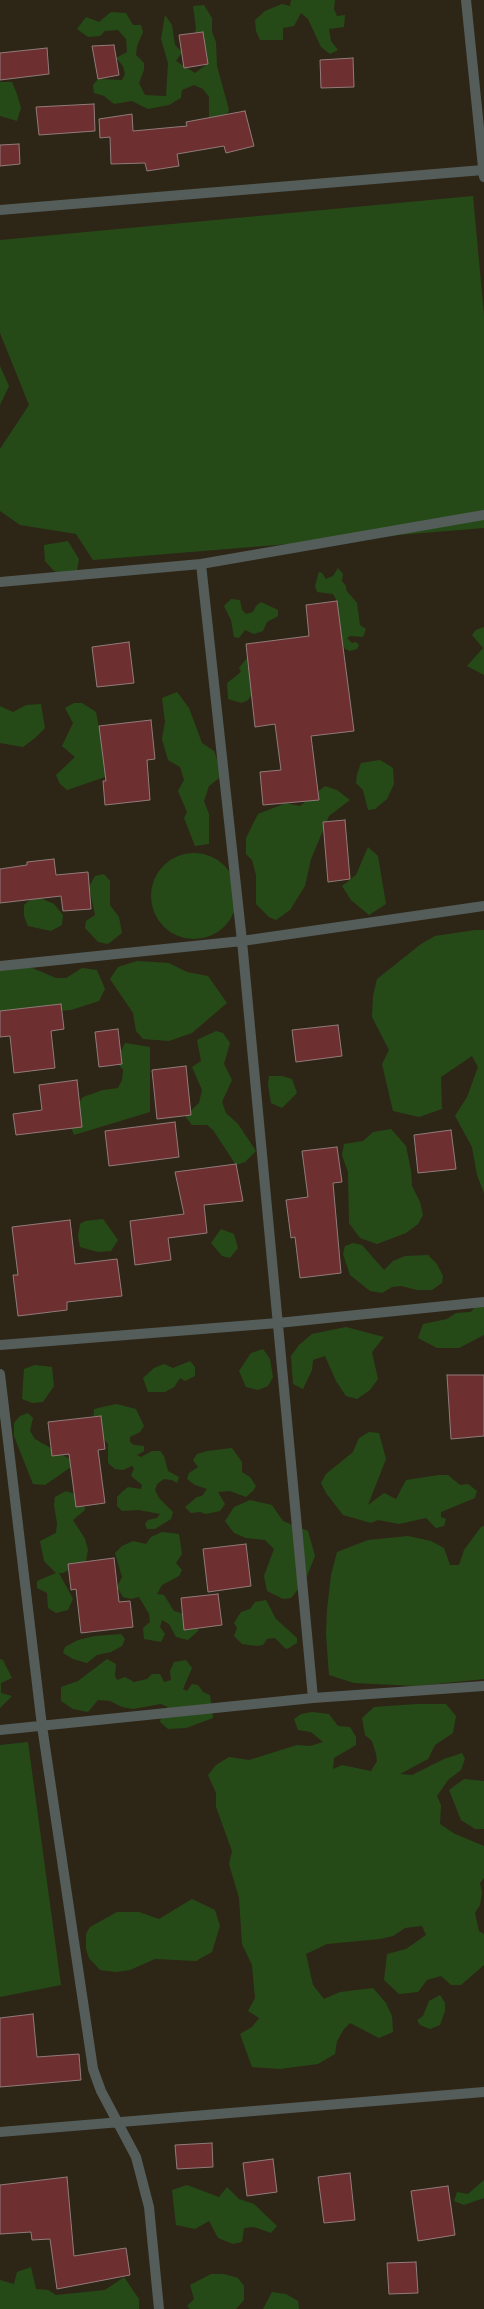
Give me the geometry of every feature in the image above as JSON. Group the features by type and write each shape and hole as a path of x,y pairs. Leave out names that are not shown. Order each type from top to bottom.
{"street":[{"path":"0,210 484,173 466,0"},
{"path":"0,582 201,564 484,515"},
{"path":"201,564 242,941 313,1698"},
{"path":"0,966 242,941 484,906"},
{"path":"0,1345 278,1323 484,1302"},
{"path":"0,1374 42,1726 92,2069 101,2092 136,2156 149,2207 159,2309"},
{"path":"0,1730 313,1698 484,1686"},
{"path":"0,2132 484,2092"}],"green space":[{"path":"291,0 335,0 334,9 337,16 345,15 344,27 329,29 331,41 338,50 330,54 321,47 308,19 301,13 294,26 283,28 283,40 260,40 256,31 255,20 265,11 282,4 290,6"},
{"path":"204,5 212,18 212,32 216,42 217,66 229,110 221,125 209,118 209,97 203,89 194,85 182,90 181,98 169,105 148,109 132,101 114,104 104,96 94,93 93,85 98,79 122,80 125,74 123,66 116,58 127,52 126,39 118,30 105,31 100,36 88,37 77,29 86,17 99,22 111,12 126,13 133,25 141,25 143,32 137,46 136,55 144,63 144,70 139,83 145,95 166,96 168,63 161,39 165,15 172,25 175,45 182,52 176,61 195,73 207,64 193,41 196,28 193,6"},
{"path":"0,82 12,82 21,108 17,121 0,116"},
{"path":"473,196 484,315 484,528 93,560 76,534 20,525 0,511 0,449 29,405 0,333 0,240"},
{"path":"0,366 9,386 0,405"},
{"path":"68,541 79,559 76,576 54,571 45,561 44,545"},
{"path":"338,568 343,574 342,581 346,586 346,590 357,603 360,625 366,629 363,637 350,636 347,638 352,643 356,642 359,645 357,649 350,651 345,649 340,638 337,601 333,594 317,592 315,586 319,572 322,573 326,579 333,576"},
{"path":"231,599 240,600 242,610 246,614 253,612 256,606 261,602 278,610 278,616 267,622 263,631 254,634 245,630 239,638 234,637 231,620 224,606"},
{"path":"484,627 484,675 467,666 483,648 472,635 476,630"},
{"path":"247,658 248,667 267,665 254,691 248,700 242,703 228,699 227,683 241,672 239,668"},
{"path":"177,692 189,708 202,743 214,751 223,775 209,786 204,801 209,814 209,844 195,846 184,818 187,812 178,791 184,780 180,767 168,760 162,739 165,722 162,698"},
{"path":"74,703 82,703 96,712 106,765 105,777 67,790 60,784 56,775 75,757 62,746 73,723 65,708"},
{"path":"41,704 45,728 35,738 23,747 0,743 0,706 13,712 26,705"},
{"path":"380,760 393,768 394,784 387,799 375,809 368,810 363,790 356,783 357,774 361,763"},
{"path":"325,786 337,790 350,800 329,816 311,859 305,886 290,910 276,920 269,917 256,904 256,875 252,860 246,854 246,838 258,814 286,803 300,806"},
{"path":"368,847 378,856 386,904 369,915 351,900 342,886 356,875"},
{"path":"194,853 210,857 224,866 233,880 237,896 233,912 224,926 210,935 194,939 178,935 164,926 155,912 151,896 155,880 164,866 178,857"},
{"path":"104,874 110,881 110,905 119,917 122,933 108,944 98,942 85,928 86,921 95,915 89,887 95,876"},
{"path":"40,898 54,904 63,915 62,925 51,931 28,926 24,916 24,905 31,899"},
{"path":"484,930 484,1193 477,1175 472,1147 455,1116 467,1097 478,1067 472,1056 441,1077 442,1109 419,1117 393,1111 382,1064 389,1050 372,1017 373,996 377,979 421,944 435,936"},
{"path":"137,961 169,963 187,972 208,976 227,1003 192,1033 169,1041 143,1039 136,1031 133,1013 110,979 118,967"},
{"path":"25,965 56,978 66,978 82,968 97,970 105,989 99,1001 71,1010 0,1016 0,970"},
{"path":"216,1031 223,1033 230,1043 224,1064 232,1080 222,1102 226,1113 238,1124 256,1151 245,1162 236,1165 213,1130 207,1125 192,1125 185,1116 199,1103 202,1090 192,1067 201,1061 197,1040"},
{"path":"125,1043 150,1047 150,1112 74,1135 68,1119 83,1097 103,1090 118,1088 122,1080 123,1070 116,1061"},
{"path":"269,1076 282,1076 292,1079 297,1093 282,1108 271,1103 268,1085"},
{"path":"391,1129 406,1146 411,1171 412,1186 420,1202 423,1215 418,1224 406,1233 377,1244 360,1238 349,1223 348,1172 342,1155 344,1144 363,1141 373,1132"},
{"path":"103,1219 118,1240 111,1251 98,1252 80,1247 78,1236 80,1224 85,1221"},
{"path":"221,1229 234,1234 238,1248 230,1258 222,1256 211,1243"},
{"path":"353,1243 362,1245 384,1270 393,1261 405,1256 428,1255 437,1264 443,1276 442,1283 432,1290 417,1290 401,1286 392,1287 382,1293 370,1291 350,1275 343,1254 345,1246"},
{"path":"480,1300 484,1300 484,1335 459,1348 437,1348 418,1338 423,1324 447,1319 456,1313 471,1312"},
{"path":"346,1327 384,1337 372,1352 378,1379 370,1390 357,1399 346,1396 336,1381 325,1356 313,1360 312,1370 303,1389 293,1384 291,1356 299,1345 312,1334"},
{"path":"263,1349 270,1359 273,1377 268,1386 258,1390 246,1387 239,1371 251,1353"},
{"path":"190,1361 195,1367 195,1376 185,1381 180,1378 174,1387 165,1392 148,1392 143,1378 154,1368 164,1364 173,1368"},
{"path":"35,1365 52,1367 54,1386 43,1402 32,1403 22,1399 24,1369"},
{"path":"116,1404 136,1409 144,1426 140,1432 130,1437 130,1442 134,1445 144,1446 144,1451 137,1455 141,1457 152,1451 160,1451 164,1456 168,1471 179,1477 177,1483 172,1480 164,1479 157,1484 155,1490 159,1498 173,1512 171,1519 155,1529 147,1529 145,1524 148,1520 157,1518 160,1514 139,1510 122,1511 117,1506 117,1497 122,1492 128,1487 141,1489 142,1485 131,1476 134,1468 132,1466 123,1470 115,1469 108,1463 108,1444 93,1427 94,1409"},
{"path":"28,1413 33,1418 30,1431 35,1439 73,1461 71,1467 45,1485 33,1484 14,1436 14,1423 20,1416"},
{"path":"369,1432 379,1433 386,1459 368,1505 384,1493 396,1499 406,1480 439,1475 448,1475 460,1485 468,1484 477,1491 475,1498 441,1512 441,1517 446,1519 444,1526 436,1528 426,1518 399,1524 378,1520 371,1523 343,1515 326,1493 321,1483 326,1474 353,1452 359,1438"},
{"path":"232,1448 242,1462 242,1472 250,1477 256,1486 253,1491 246,1497 230,1491 218,1492 225,1504 220,1511 206,1514 200,1512 191,1513 185,1507 197,1497 202,1496 207,1489 195,1485 187,1479 189,1473 198,1467 193,1460 197,1454 207,1451"},
{"path":"66,1491 78,1495 83,1502 85,1510 73,1520 85,1539 88,1550 86,1561 63,1573 59,1573 73,1599 68,1610 56,1613 48,1608 47,1593 37,1588 37,1581 56,1573 44,1561 40,1541 56,1533 57,1523 54,1505 55,1497"},
{"path":"250,1500 272,1505 283,1521 308,1531 315,1556 305,1581 291,1598 283,1599 267,1591 264,1576 274,1549 265,1540 246,1538 234,1533 225,1521 234,1507"},
{"path":"484,1526 484,1679 416,1686 354,1683 329,1675 326,1634 327,1610 331,1575 337,1552 368,1540 408,1536 431,1541 444,1548 450,1565 459,1565 464,1550 481,1527"},
{"path":"162,1532 179,1534 182,1554 176,1563 182,1570 179,1576 162,1585 157,1594 164,1595 174,1611 191,1616 198,1622 198,1631 188,1640 176,1637 169,1624 162,1620 160,1627 165,1634 161,1642 144,1639 143,1628 150,1622 149,1614 139,1597 131,1599 123,1597 117,1587 122,1577 115,1553 122,1546 133,1541 146,1544 151,1537"},
{"path":"266,1600 276,1619 297,1638 297,1643 289,1648 286,1649 275,1638 267,1639 263,1645 257,1646 242,1644 234,1636 237,1628 234,1623 241,1612 250,1609 255,1602"},
{"path":"121,1634 125,1639 122,1646 111,1652 97,1655 87,1663 73,1659 63,1653 65,1647 78,1640 95,1636"},
{"path":"0,1659 3,1660 12,1678 1,1683 1,1693 12,1696 0,1708"},
{"path":"107,1659 116,1664 115,1676 117,1680 125,1677 134,1682 147,1679 152,1674 160,1674 164,1682 171,1680 170,1671 174,1662 186,1660 192,1668 183,1689 187,1691 192,1684 198,1685 203,1692 210,1695 213,1718 186,1728 168,1729 160,1722 163,1710 168,1707 161,1704 133,1709 122,1707 110,1701 98,1700 88,1712 73,1709 61,1701 61,1687 78,1681"},
{"path":"417,1704 446,1704 456,1716 453,1733 435,1745 428,1759 400,1774 412,1775 444,1759 462,1753 465,1759 461,1770 448,1780 437,1796 441,1805 440,1824 455,1834 484,1846 484,1878 480,1883 482,1893 480,1905 475,1913 479,1931 484,1934 484,1965 461,1985 451,1985 441,1976 427,1980 418,1992 399,1994 384,1980 387,1954 406,1949 426,1935 422,1926 405,1928 393,1936 380,1939 327,1944 306,1954 313,1985 324,1999 340,1992 373,1988 386,2003 392,2016 393,2032 379,2038 350,2023 344,2029 337,2041 335,2054 318,2064 280,2069 252,2067 240,2034 252,2027 259,2018 248,2011 255,1998 252,1965 242,1944 239,1898 229,1864 232,1851 216,1807 216,1793 208,1775 216,1765 229,1757 249,1760 297,1745 310,1746 323,1742 311,1732 298,1730 294,1719 301,1714 312,1712 329,1714 338,1726 350,1727 356,1737 356,1745 334,1758 333,1769 342,1765 371,1771 377,1761 376,1754 372,1741 365,1735 362,1718 374,1707"},
{"path":"28,1742 61,1985 0,1997 0,1745"},
{"path":"464,1779 484,1781 484,1829 475,1829 461,1820 449,1790"},
{"path":"192,1899 215,1910 220,1926 212,1952 196,1961 155,1959 130,1970 116,1972 100,1970 89,1958 86,1949 86,1934 90,1927 117,1912 139,1912 159,1919"},
{"path":"440,1995 445,2003 445,2011 440,2025 430,2029 420,2025 417,2020 423,2016 429,2001"},
{"path":"484,2180 484,2198 464,2205 454,2201 457,2192 468,2194"},
{"path":"187,2185 219,2197 227,2187 239,2199 254,2204 277,2226 271,2233 254,2227 244,2228 242,2242 233,2244 218,2238 209,2221 195,2229 176,2225 172,2190"},
{"path":"31,2267 36,2289 48,2290 56,2295 105,2290 124,2277 139,2299 139,2309 0,2309 0,2280 14,2284 17,2272"},
{"path":"211,2274 224,2274 238,2278 244,2286 244,2300 236,2309 190,2309 187,2306 194,2299 190,2285"},
{"path":"272,2292 286,2294 298,2301 299,2309 263,2309"}],"building":[{"path":"203,32 208,64 184,68 179,35"},
{"path":"114,45 119,75 98,79 92,46"},
{"path":"47,48 49,74 0,80 0,53"},
{"path":"353,58 354,87 321,88 320,60"},
{"path":"94,104 95,131 39,135 36,107"},
{"path":"245,111 254,146 226,153 224,146 177,154 179,166 147,171 145,163 111,164 110,137 100,138 99,119 132,114 133,131 187,126 186,122"},
{"path":"19,144 20,164 0,166 0,145"},
{"path":"337,601 354,731 311,736 319,800 263,805 260,772 281,770 275,724 255,727 246,644 309,636 306,605"},
{"path":"129,642 134,683 97,687 92,647"},
{"path":"151,720 155,759 147,760 150,800 105,805 103,781 106,781 99,726"},
{"path":"345,820 350,879 328,882 323,822"},
{"path":"54,859 56,875 88,872 91,909 63,911 61,896 0,903 0,869 27,865 27,862"},
{"path":"61,1004 64,1029 51,1031 55,1068 14,1073 10,1036 0,1037 0,1011"},
{"path":"338,1025 342,1056 296,1062 292,1030"},
{"path":"118,1029 122,1064 99,1067 95,1032"},
{"path":"186,1066 191,1115 157,1119 152,1070"},
{"path":"77,1080 82,1127 16,1135 13,1114 42,1110 39,1085"},
{"path":"175,1122 179,1157 109,1166 105,1131"},
{"path":"451,1130 456,1169 418,1173 414,1135"},
{"path":"337,1147 342,1182 333,1183 341,1273 300,1278 295,1237 291,1238 286,1200 308,1197 302,1151"},
{"path":"236,1164 243,1201 204,1205 207,1233 168,1238 171,1260 135,1265 130,1221 184,1214 175,1172"},
{"path":"70,1220 75,1264 117,1259 122,1296 67,1302 67,1310 18,1316 13,1275 18,1275 12,1227"},
{"path":"447,1375 484,1375 484,1436 451,1439"},
{"path":"101,1416 105,1449 98,1450 105,1503 76,1507 69,1454 52,1456 48,1422"},
{"path":"246,1544 251,1586 208,1592 203,1549"},
{"path":"114,1558 119,1602 130,1601 133,1627 81,1633 76,1589 71,1590 68,1564"},
{"path":"218,1594 222,1625 184,1630 181,1598"},
{"path":"33,2014 37,2057 79,2054 81,2080 0,2087 0,2018"},
{"path":"212,2143 213,2167 177,2169 175,2145"},
{"path":"273,2159 277,2192 247,2196 243,2163"},
{"path":"350,2173 355,2220 324,2223 318,2177"},
{"path":"67,2177 74,2256 126,2248 130,2275 57,2289 50,2239 32,2240 31,2232 0,2234 0,2185"},
{"path":"448,2186 455,2235 418,2241 411,2191"},
{"path":"416,2262 418,2293 389,2294 387,2263"}]}
